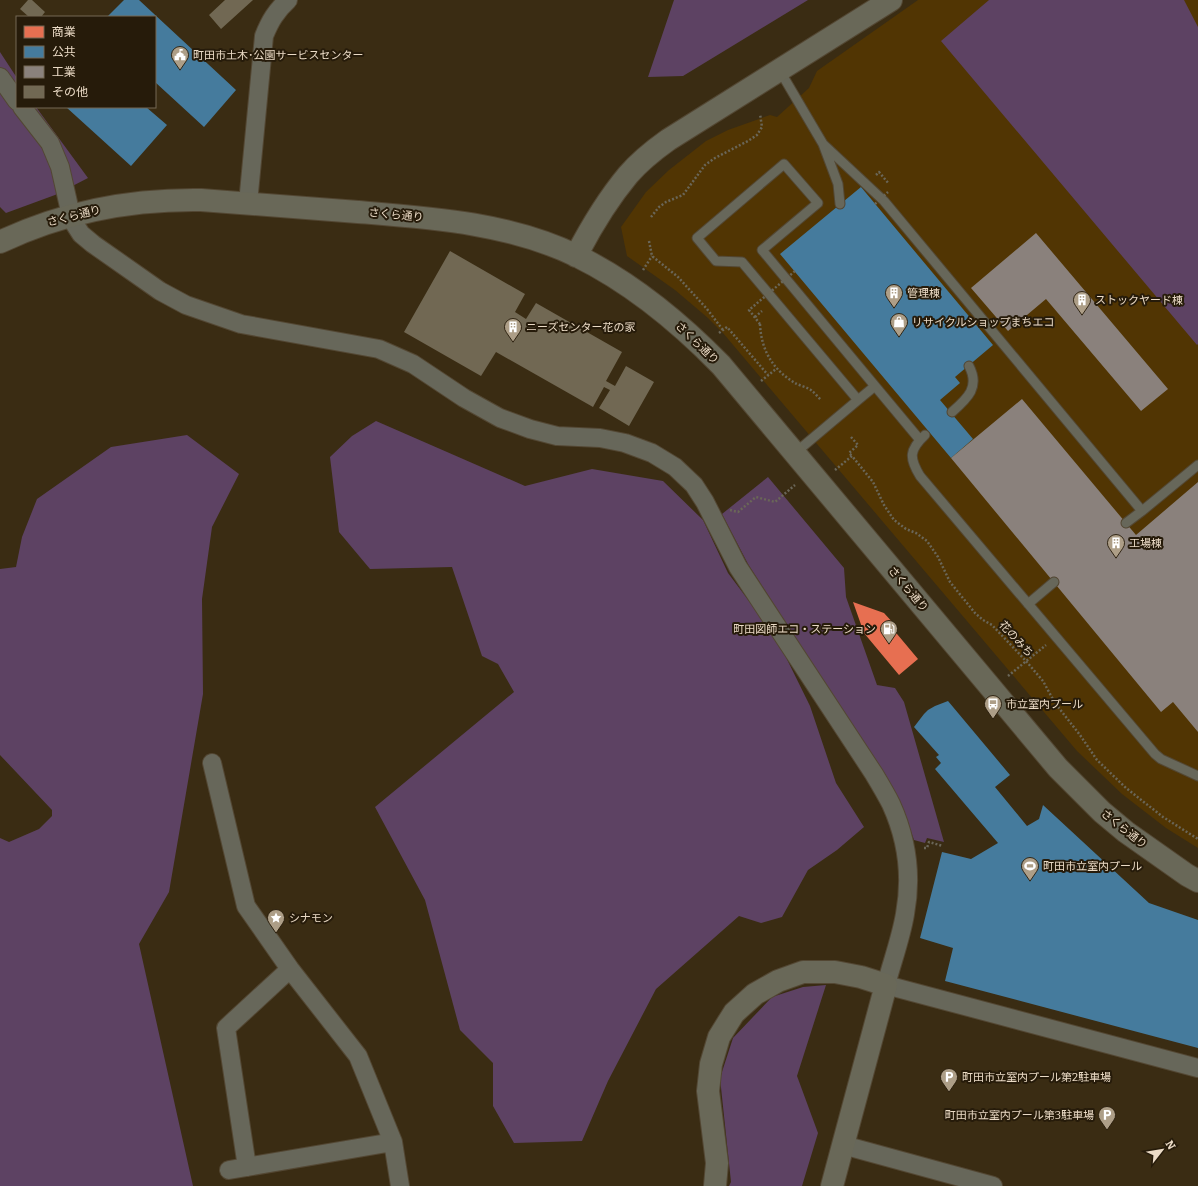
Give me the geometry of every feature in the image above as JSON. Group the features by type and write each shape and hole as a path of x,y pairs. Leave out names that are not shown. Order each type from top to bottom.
{"street":[{"path":"248,203 264,36 270,20 278,8 288,0"},
{"path":"576,256 606,204 629,174 668,140 891,0"},
{"path":"0,77 16,100"},
{"path":"23,108 50,143 60,167 74,226 93,244 160,291 186,305 241,324 379,349 413,364 464,398 500,418 530,429 557,436 600,438 625,442 652,453 675,467 694,485 705,502 738,567 874,774 891,804 906,848 908,893 905,916 832,1186"},
{"name":"さくら通り","path":"0,242 41,224 111,207 170,200 201,200 427,217 470,223 507,230 550,244 576,256 631,287 692,335 721,365 1058,768 1102,812 1126,832 1187,875 1198,881"},
{"path":"212,763 246,906 290,969 358,1056 393,1142 400,1186"},
{"path":"247,1167 226,1028 290,969"},
{"path":"714,1186 717,1163 708,1091 711,1064 719,1037 734,1013 755,994 778,981 803,972 835,972 861,977 886,985 1198,1068"},
{"path":"229,1170 393,1142"},
{"path":"843,1146 994,1186"}],"lane":[{"path":"780,71 832,164 838,184 840,204"},
{"path":"822,144 884,201 1142,511"},
{"path":"858,400 742,262 716,261 696,238 784,164 818,203 762,250 875,386 923,437 912,454 913,464 920,476 1155,754 1161,759 1198,776"},
{"path":"952,412 969,395 973,385 973,374 969,366"},
{"path":"795,453 875,386"},
{"path":"1126,523 1198,465"},
{"path":"1028,604 1054,582"}],"path":[{"path":"651,218 659,207 683,195 705,165 757,135 762,127 760,114"},
{"path":"874,204 888,192"},
{"path":"648,241 652,256 678,277 707,309 722,330"},
{"path":"643,270 652,256"},
{"path":"795,272 749,310 760,324 763,346 771,363 785,378 812,390 821,400"},
{"path":"755,317 762,311"},
{"path":"719,333 727,326 768,375"},
{"path":"760,382 776,369"},
{"path":"835,471 852,456 849,452 858,445 851,437"},
{"name":"花のみち","path":"852,456 873,482 884,505 894,520 906,529 916,533 927,542 938,557 950,582 975,612 983,620 992,625 1043,681 1055,703 1097,760 1126,788 1163,816 1198,839"},
{"path":"725,509 738,512 756,497 775,502 795,484"},
{"path":"1008,676 1035,654"}],"shaded area":[{"path":"674,0 808,0 683,76 648,77"},
{"path":"918,0 1198,0 1198,848 1166,828 1122,794 1077,751 723,333 675,290 627,256 621,227 646,192 669,170 706,141 728,130 770,115 777,117 809,88 817,71"},
{"path":"989,0 1184,0 1198,27 1197,345 941,41"},
{"path":"0,52 16,76 16,108 37,108 88,178 55,195 6,213 0,207"},
{"path":"376,421 525,486 592,469 663,481 703,520 728,573 776,637 810,706 836,783 864,827 837,850 808,870 782,917 761,923 739,916 656,989 608,1081 582,1141 514,1143 493,1106 493,1063 460,1030 425,900 375,807 514,692 498,664 482,656 452,567 370,569 339,532 330,457 352,436"},
{"path":"187,435 239,474 212,527 202,599 203,694 169,892 139,944 193,1186 0,1186 0,838 9,842 39,829 52,816 52,810 0,755 0,569 16,567 22,537 37,499 111,447"},
{"path":"768,477 844,568 846,597 877,685 895,688 904,702 944,842 927,838 925,843 914,840 900,801 748,564 722,514"},
{"path":"826,985 797,1076 818,1133 802,1186 729,1186 731,1182 720,1078 733,1038 772,997 803,987"}],"building: 商業":[{"path":"853,602 884,613 895,625 892,628 918,659 899,675 864,633"}],"building: 公共":[{"path":"124,0 139,0 236,90 204,127 156,83 156,16 108,16"},
{"path":"67,108 147,108 167,125 131,166"},
{"name":"管理棟","path":"861,187 993,345 955,377 960,383 940,400 973,439 951,458 780,254"},
{"name":"町田市立室内プール","path":"948,701 1010,775 995,787 1027,826 1039,819 1043,805 1149,903 1198,920 1198,1048 945,981 953,948 920,938 942,852 971,859 998,843 935,769 941,763 936,757 939,755 914,727 928,710"}],"building: 工業":[{"name":"ストックヤード棟","path":"1036,233 1168,389 1141,411 1046,299 1008,331 971,288"},
{"name":"工場棟","path":"1022,399 1136,535 1198,482 1198,732 1173,702 1161,712 951,458"}],"building: その他":[{"path":"28,0 32,0 45,12 42,16 28,16 20,9"},
{"path":"225,0 253,0 221,29 209,15"},
{"name":"ニーズセンター花の家","path":"450,251 525,294 515,312 526,319 536,303 622,352 606,381 615,386 626,366 654,382 629,426 599,408 610,390 604,387 593,407 496,352 481,376 404,332"}],"place":[{"name":"町田市土木･公園サービスセンター","path":"180,70"},
{"name":"管理棟","path":"894,308"},
{"name":"ストックヤード棟","path":"1082,315"},
{"name":"リサイクルショップまちエコ","path":"899,337"},
{"name":"ニーズセンター花の家","path":"513,342"},
{"name":"工場棟","path":"1116,558"},
{"name":"町田図師エコ・ステーション","path":"889,644"},
{"name":"市立室内プール","path":"993,719"},
{"name":"町田市立室内プール","path":"1030,881"},
{"name":"シナモン","path":"276,933"},
{"name":"町田市立室内プール第2駐車場","path":"949,1092"},
{"name":"町田市立室内プール第3駐車場","path":"1107,1130"}]}
